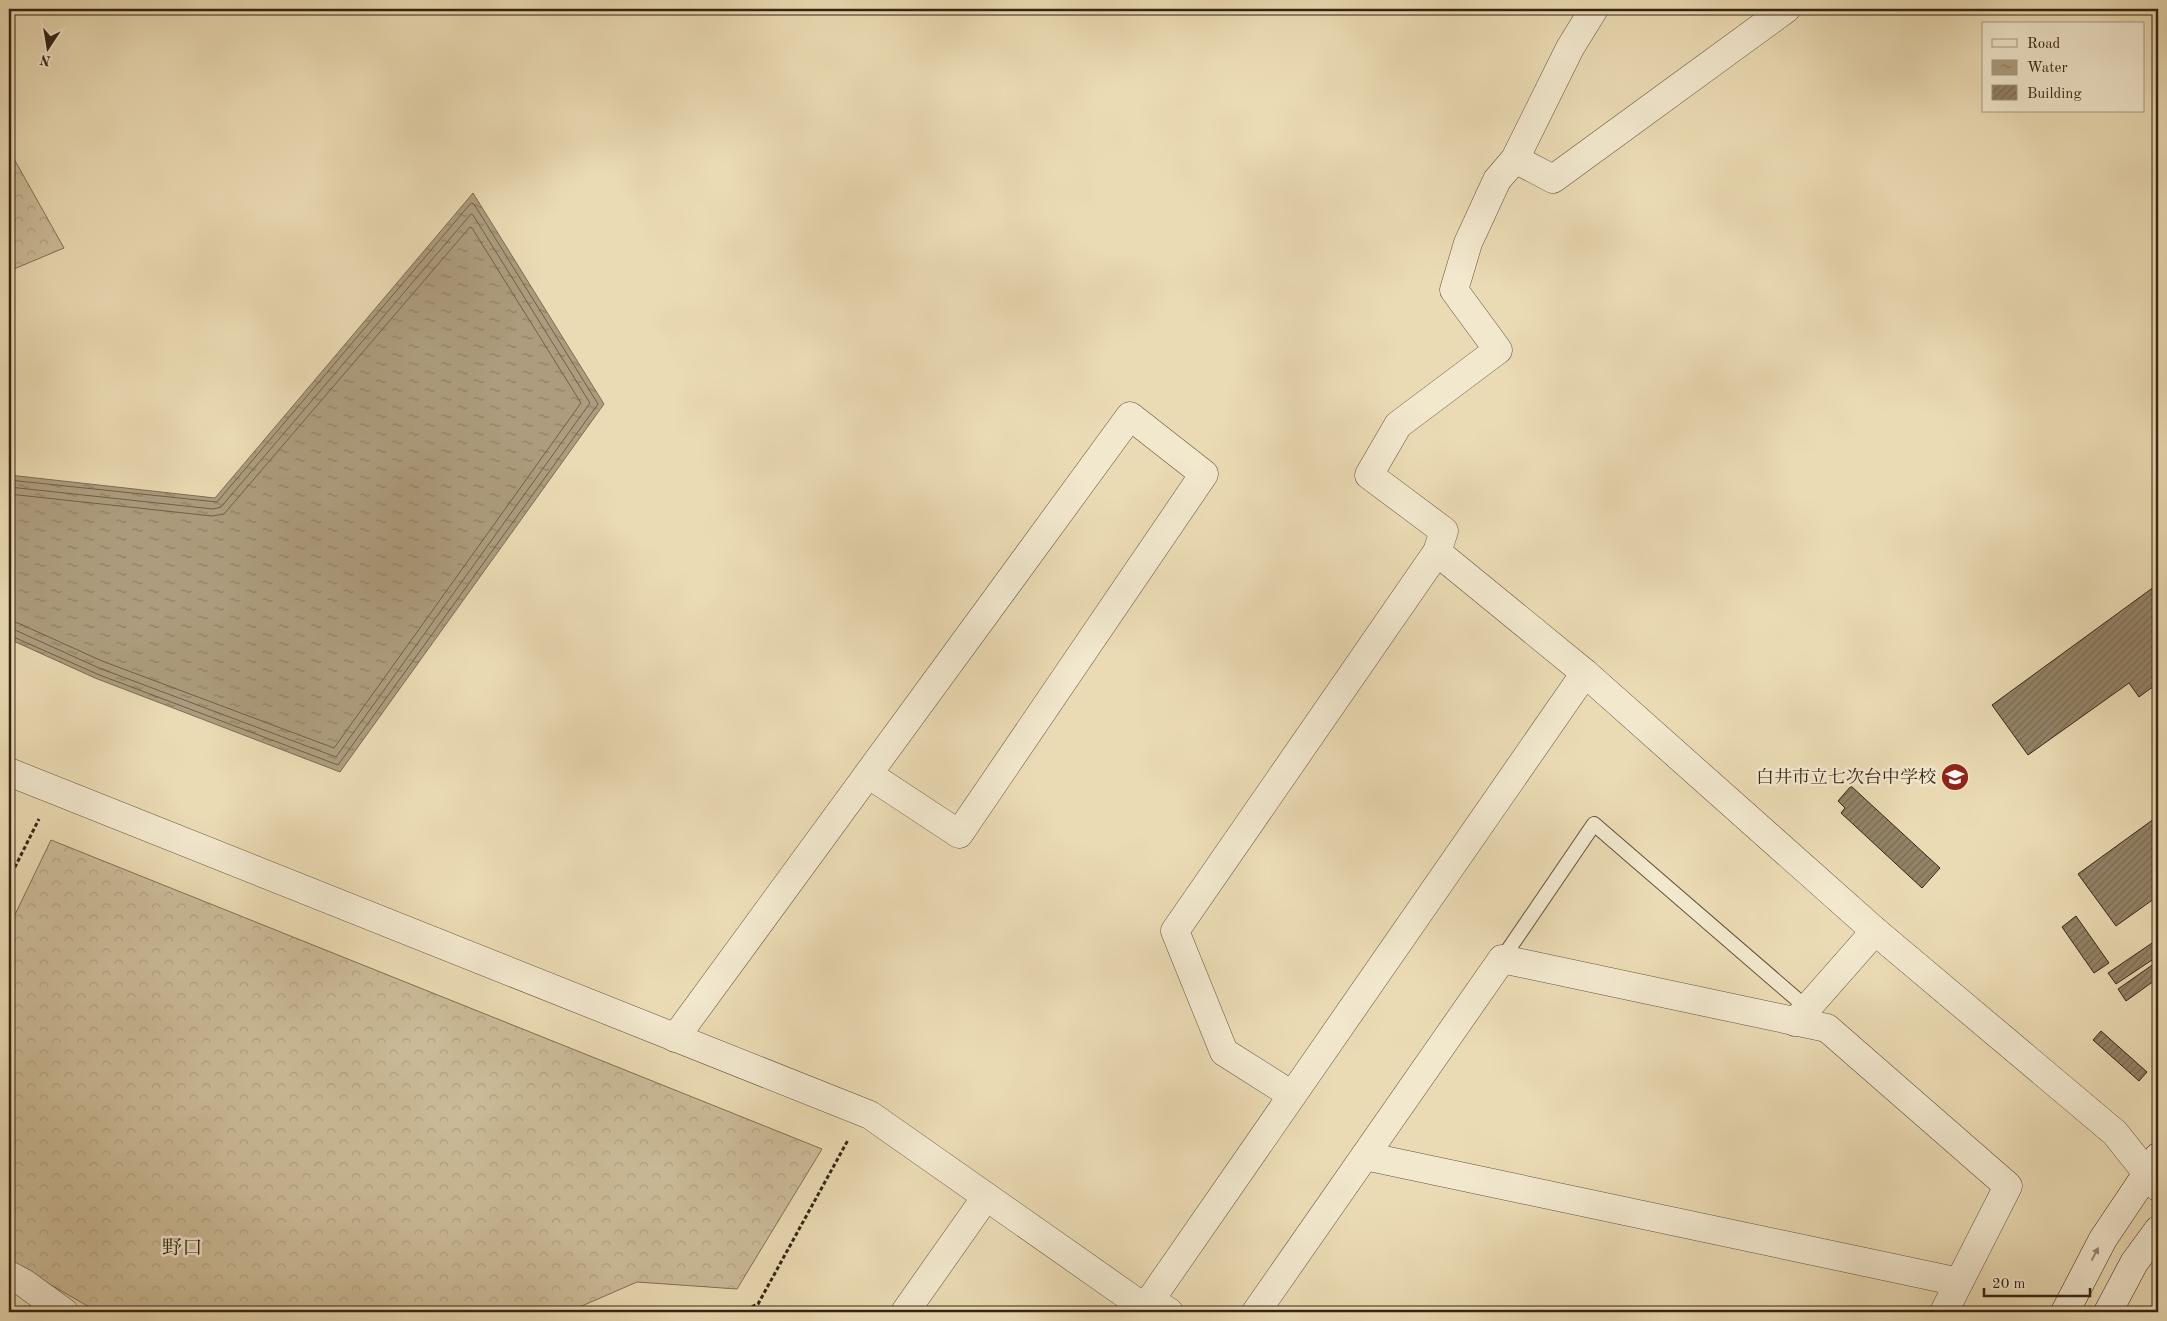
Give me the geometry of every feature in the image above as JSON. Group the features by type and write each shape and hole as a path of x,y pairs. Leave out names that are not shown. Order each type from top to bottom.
{"street":[{"path":"1292,1095 1224,1052 1175,931 1437,552 1444,531 1369,475 1398,425 1498,350 1454,290 1468,243 1497,180 1515,159 1570,48 1594,9"},
{"path":"1515,159 1553,179 1786,9"},
{"path":"675,1038 868,774 1130,416 1204,474 959,834 868,774"},
{"path":"1437,552 1585,673 1875,932 2115,1133 2154,1172 2103,1240 2064,1312"},
{"path":"9,772 870,1115 986,1197 1152,1308 1292,1095 1585,673"},
{"path":"1801,1015 1875,932"},
{"path":"1256,1312 1502,959 1801,1015 1827,1028 2008,1186 1944,1312"},
{"path":"1364,1156 1959,1282"},
{"path":"905,1312 986,1197"},
{"path":"2108,1312 2134,1263 2158,1230"},
{"path":"9,1275 24,1283 64,1312"}],"lane":[{"path":"1502,959 1594,824 1801,1015"}],"path":[{"path":"740,1312 758,1304 847,1142 870,1115"}],"green space":[{"path":"9,150 64,248 9,271"},
{"path":"51,840 822,1149 737,1289 637,1282 568,1312 98,1312 9,1261 9,927"}],"water":[{"path":"473,193 604,404 340,772 95,678 9,639 9,475 215,498"}],"building":[{"path":"2158,584 2158,683 2139,697 2129,683 2028,755 1992,705"},
{"path":"1851,786 1940,868 1922,888 1841,813 1845,808 1838,801"},
{"path":"2158,816 2158,896 2116,926 2078,874"},
{"path":"2076,916 2109,963 2094,973 2062,927"},
{"path":"2158,939 2158,956 2116,984 2108,973"},
{"path":"2158,961 2158,978 2126,1001 2118,989"},
{"path":"2101,1031 2147,1072 2139,1081 2093,1040"}],"place":[{"name":"白井市立七次台中学校","path":"1955,777"}],"district":[{"name":"野口","path":"182,1247"}]}
